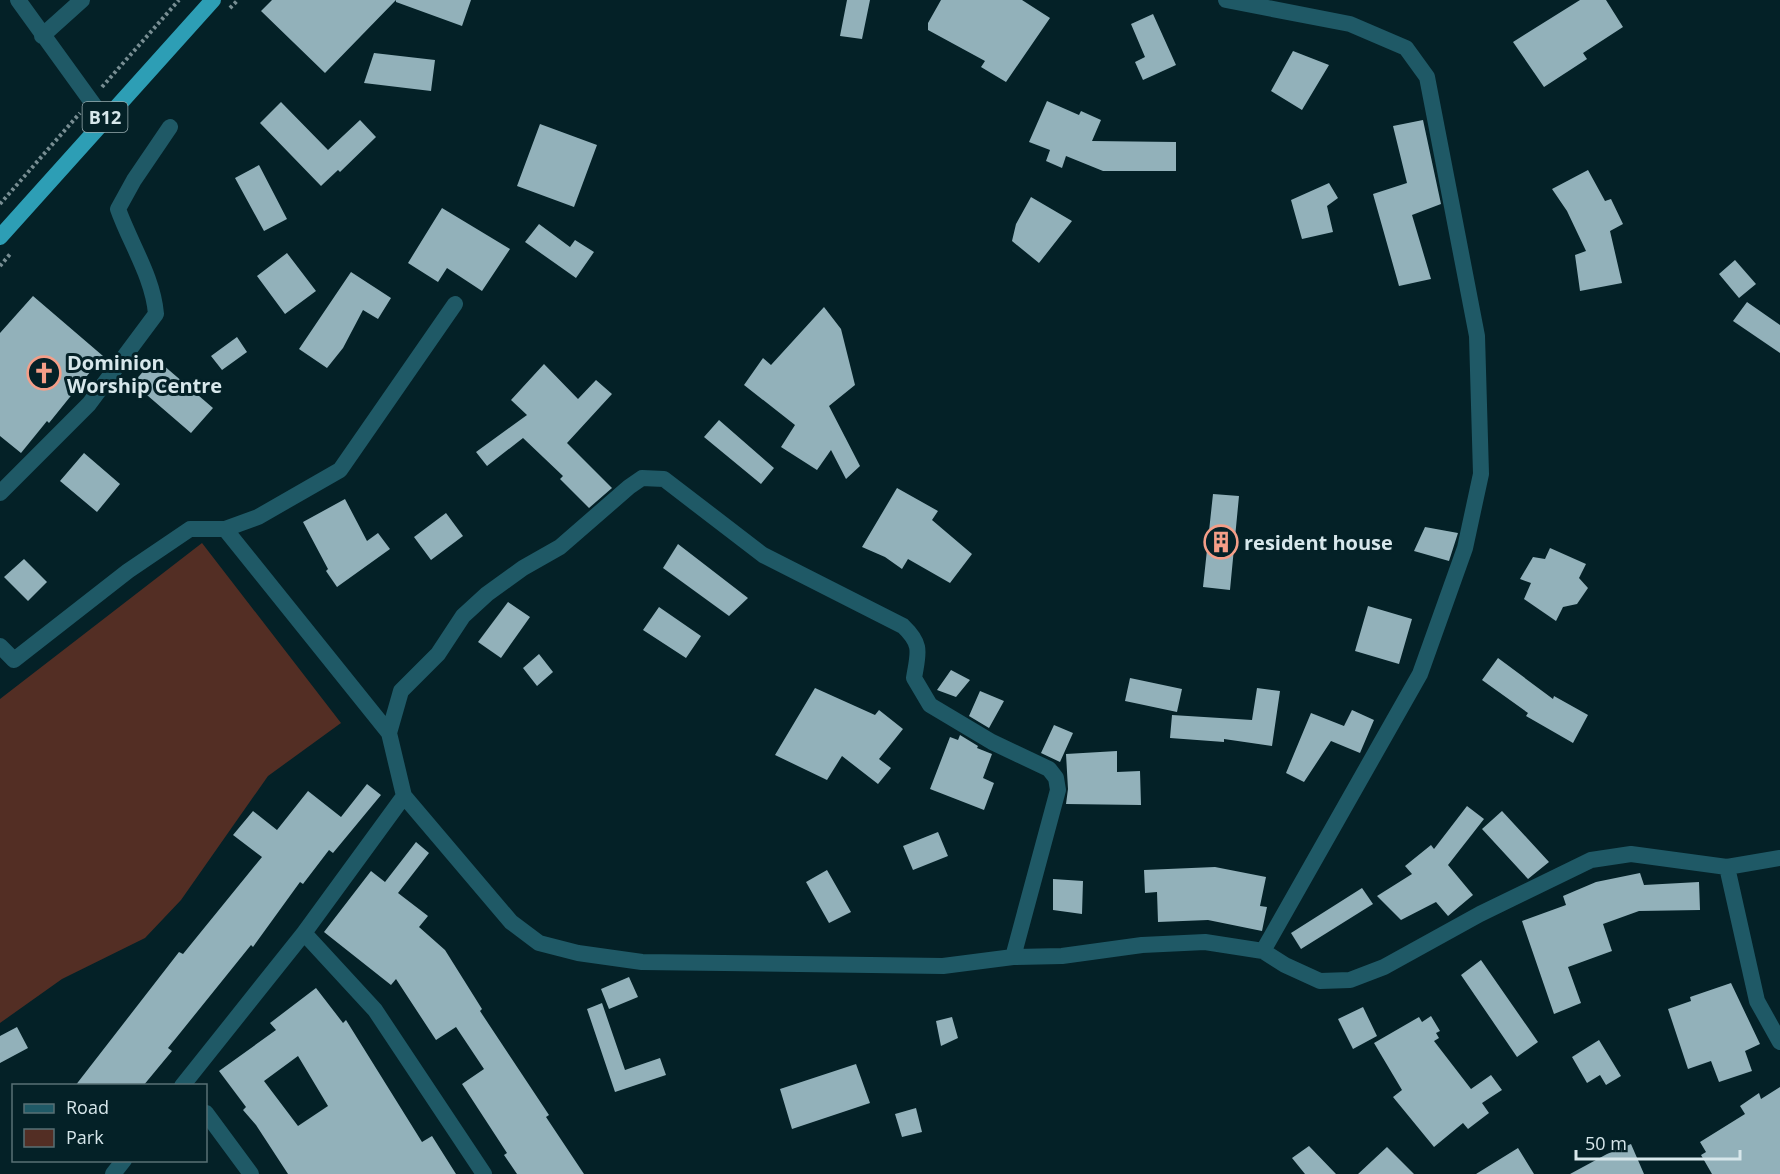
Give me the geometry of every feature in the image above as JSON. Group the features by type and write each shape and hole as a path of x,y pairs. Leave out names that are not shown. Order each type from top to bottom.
{"highway":[{"name":"B12","path":"0,237 213,0"}],"street":[{"path":"18,0 104,119"},
{"path":"42,36 82,0"},
{"path":"1226,0 1350,24 1406,48 1427,77 1477,336 1481,474 1465,548 1420,674 1263,951"},
{"path":"0,493 89,404 156,314 154,294 118,209 134,180 170,127"},
{"path":"0,646 14,660 128,571 190,529 225,529 258,517 340,470 455,304"},
{"path":"388,733 401,692 438,654 463,616 523,568 560,547 642,478 664,479 763,555 903,626 915,637 919,650 914,678 930,705 992,742 1049,769 1056,778 1058,790 1013,957"},
{"path":"225,529 388,733 404,796 511,922 539,943 578,953 642,962 943,966 1013,957 1062,956 1142,945 1205,942 1263,951 1285,965 1320,981 1350,980 1384,967 1480,914 1591,860 1631,854 1727,867 1780,858"},
{"path":"184,1084 304,933 404,796"},
{"path":"1727,867 1757,1001 1780,1042"},
{"path":"304,933 375,1010 484,1174"},
{"path":"207,1114 251,1174"},
{"path":"113,1174 122,1162"}],"green space":[{"path":"202,543 341,723 268,776 181,900 145,938 62,979 0,1023 0,699"}],"building":[{"path":"272,0 396,0 325,73 261,11"},
{"path":"396,0 471,0 462,26 396,2"},
{"path":"847,0 870,0 862,39 840,36"},
{"path":"941,0 1022,0 1050,18 1006,82 981,67 985,61 928,30 928,23"},
{"path":"1580,0 1606,0 1623,27 1583,53 1587,59 1544,87 1513,42"},
{"path":"1153,14 1176,65 1143,80 1135,62 1145,57 1131,24"},
{"path":"1293,51 1329,65 1302,110 1271,91"},
{"path":"374,53 435,60 431,91 364,83"},
{"path":"1047,101 1079,115 1081,111 1101,120 1092,141 1176,142 1176,171 1103,171 1066,156 1062,168 1046,161 1050,150 1029,142"},
{"path":"281,102 328,150 360,120 376,137 340,172 338,170 321,186 260,123"},
{"path":"1423,120 1441,204 1412,215 1431,279 1399,286 1373,194 1407,183 1393,126"},
{"path":"540,124 597,145 574,207 517,186"},
{"path":"259,165 287,219 264,231 235,178"},
{"path":"1588,170 1605,201 1611,199 1623,224 1610,231 1622,283 1580,291 1575,255 1586,251 1567,211 1552,189"},
{"path":"1329,183 1338,198 1327,206 1333,232 1302,239 1291,200"},
{"path":"1031,197 1072,221 1039,263 1012,241 1016,224"},
{"path":"442,208 510,249 482,291 447,268 438,282 408,263"},
{"path":"539,224 570,247 575,240 594,252 576,278 525,242"},
{"path":"287,253 316,291 285,314 257,276"},
{"path":"1735,260 1756,284 1739,298 1719,274"},
{"path":"351,272 391,298 378,319 363,310 343,348 327,368 299,349"},
{"path":"33,296 103,356 49,423 47,421 21,453 0,436 0,333"},
{"path":"1747,302 1780,325 1780,353 1733,321"},
{"path":"824,307 841,329 855,385 829,406 860,466 846,479 831,450 817,470 781,447 795,425 744,385 763,358 771,365"},
{"path":"237,337 247,352 222,370 211,356"},
{"path":"155,358 213,408 191,433 133,383"},
{"path":"544,364 578,399 596,380 612,394 567,443 612,488 589,508 560,479 563,476 523,438 487,466 476,452 527,415 511,400"},
{"path":"719,420 774,468 761,484 704,437"},
{"path":"84,453 120,484 97,512 60,481"},
{"path":"897,488 938,511 932,520 972,554 950,583 908,559 902,569 885,557 862,547"},
{"name":"resident house","path":"1213,494 1239,496 1230,590 1203,587"},
{"path":"345,499 367,541 378,533 390,549 337,587 326,571 328,569 303,522"},
{"path":"446,513 463,536 431,560 414,537"},
{"path":"1425,527 1458,533 1449,561 1414,551"},
{"path":"678,544 748,598 729,616 663,568"},
{"path":"1550,548 1586,564 1579,578 1588,588 1577,604 1563,607 1556,621 1524,599 1531,583 1520,579 1533,557 1545,559"},
{"path":"24,559 47,582 28,601 4,577"},
{"path":"508,602 530,617 501,658 478,642"},
{"path":"1368,606 1412,619 1399,664 1355,651"},
{"path":"659,607 701,636 686,658 643,630"},
{"path":"539,654 553,672 537,686 523,668"},
{"path":"1498,658 1553,699 1554,696 1588,715 1573,743 1526,716 1528,713 1482,680"},
{"path":"951,670 970,680 956,697 937,690"},
{"path":"1130,678 1182,689 1177,712 1125,701"},
{"path":"815,688 875,715 879,710 903,729 879,759 891,768 878,784 842,756 827,780 775,755"},
{"path":"1257,688 1280,691 1272,746 1224,739 1224,742 1170,738 1172,715 1252,720"},
{"path":"980,691 1004,701 989,728 969,716"},
{"path":"1352,710 1374,720 1360,753 1331,741 1304,782 1286,773 1311,713 1344,726"},
{"path":"1054,725 1073,733 1060,762 1041,753"},
{"path":"960,735 978,746 977,748 992,754 983,778 994,783 984,810 930,789 950,737 958,740"},
{"path":"1117,751 1117,772 1140,771 1141,805 1066,804 1068,789 1066,754"},
{"path":"367,784 381,795 333,853 329,850 303,884 300,882 253,947 251,945 168,1048 172,1051 145,1084 77,1084 179,952 183,954 262,857 233,835 253,811 277,830 308,791 341,817"},
{"path":"1467,806 1484,819 1448,865 1473,895 1448,916 1436,902 1401,920 1377,896 1412,874 1405,866 1431,845 1434,849"},
{"path":"1502,811 1549,862 1528,879 1482,829"},
{"path":"938,832 948,856 913,870 903,846"},
{"path":"416,842 429,853 398,893 428,916 419,927 445,950 482,1009 480,1011 549,1115 546,1117 584,1174 517,1174 504,1155 507,1153 462,1084 484,1069 456,1027 436,1040 396,979 391,985 324,932 371,871 385,882"},
{"path":"1215,867 1266,877 1260,906 1267,907 1262,931 1208,920 1158,922 1157,892 1145,893 1144,870"},
{"path":"827,870 851,912 829,923 806,882"},
{"path":"1640,873 1644,885 1699,882 1700,910 1639,911 1603,924 1612,951 1568,967 1581,1003 1554,1014 1522,921 1566,905 1563,896 1596,882"},
{"path":"1053,879 1083,881 1082,914 1053,910"},
{"path":"1362,888 1373,904 1301,949 1291,933"},
{"path":"1481,960 1538,1042 1517,1057 1461,975"},
{"path":"629,977 638,997 609,1009 601,989"},
{"path":"1731,983 1760,1044 1745,1051 1752,1071 1719,1082 1711,1061 1688,1069 1668,1009 1691,1001 1690,997"},
{"path":"316,988 343,1023 346,1020 422,1142 432,1136 456,1174 288,1174 256,1125 243,1110 246,1107 219,1071 276,1030 270,1023","holes":["298,1056 328,1106 298,1126 264,1081"]},
{"path":"602,1003 625,1070 660,1058 666,1075 615,1092 587,1009"},
{"path":"1363,1007 1377,1036 1353,1049 1338,1019"},
{"path":"1431,1016 1440,1031 1436,1033 1439,1038 1434,1041 1471,1089 1491,1075 1502,1090 1482,1103 1489,1113 1468,1129 1463,1123 1434,1147 1393,1097 1402,1090 1374,1043 1419,1017 1422,1022"},
{"path":"952,1017 958,1038 941,1046 936,1021"},
{"path":"17,1027 28,1048 0,1063 0,1036"},
{"path":"1599,1040 1621,1076 1606,1085 1600,1075 1587,1083 1572,1057"},
{"path":"856,1064 870,1103 792,1129 780,1089"},
{"path":"1780,1087 1780,1174 1712,1174 1701,1155 1706,1152 1700,1142 1745,1114 1740,1106 1759,1093 1761,1099"},
{"path":"916,1108 922,1132 902,1137 895,1114"},
{"path":"1631,1144 1644,1174 1570,1174 1607,1154"},
{"path":"1309,1146 1336,1174 1305,1174 1292,1158"},
{"path":"1387,1147 1414,1174 1358,1174"},
{"path":"1518,1148 1534,1174 1476,1174"}],"place":[{"name":"Dominion Worship Centre","path":"44,373"},
{"name":"resident house","path":"1221,542"}]}
